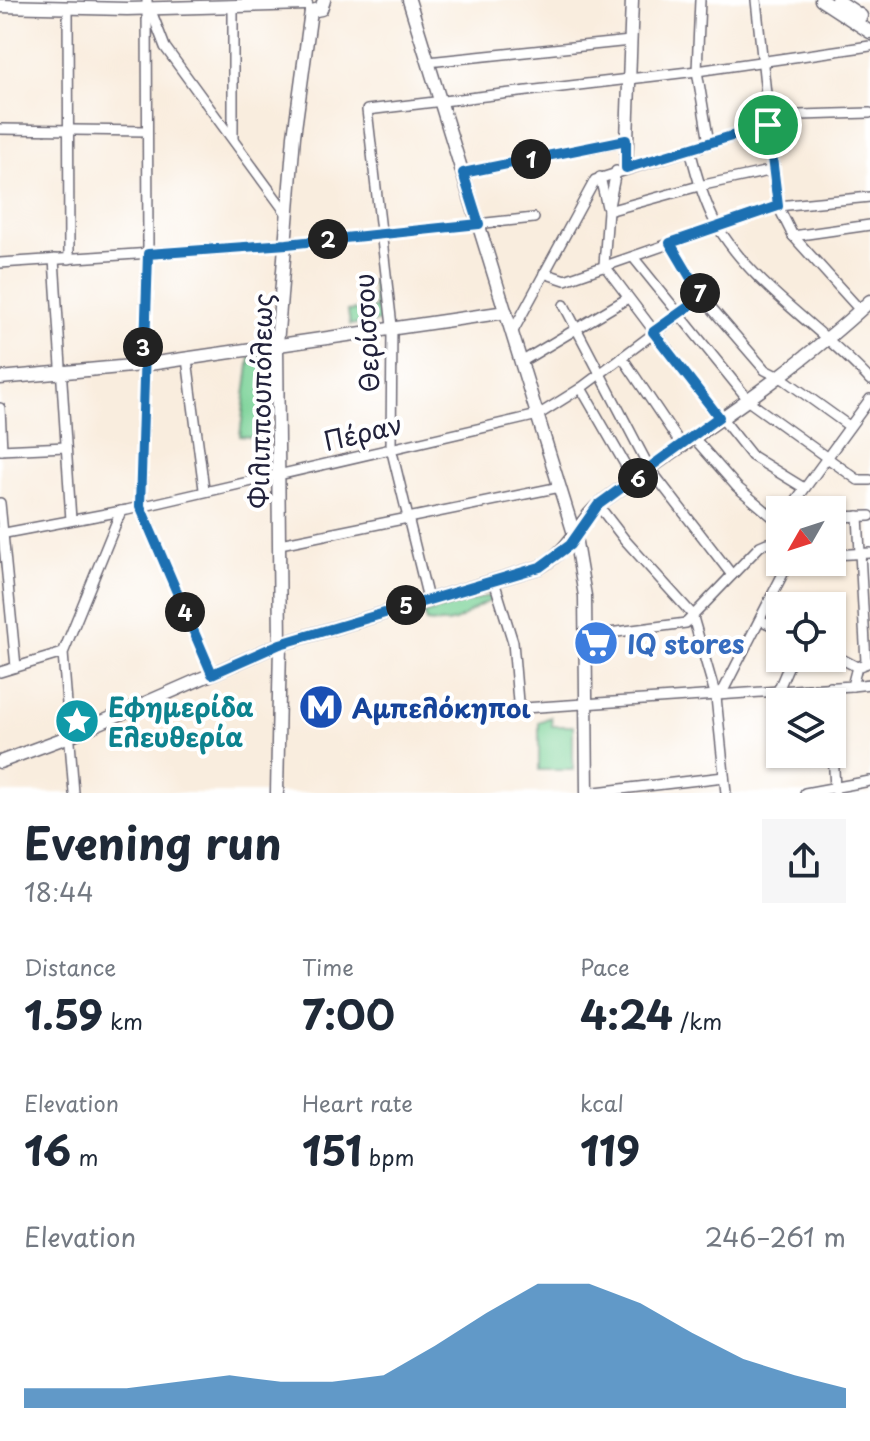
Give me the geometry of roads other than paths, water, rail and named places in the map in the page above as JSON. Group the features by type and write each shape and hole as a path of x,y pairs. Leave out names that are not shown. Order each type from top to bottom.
{"main road":[{"path":"409,0 575,537 586,636 587,793"},
{"path":"621,170 626,140 632,0"},
{"path":"821,0 870,32"},
{"path":"837,0 870,22"},
{"path":"0,6 308,5 319,11 326,1"},
{"name":"Φιλιππουπόλεως","path":"277,793 280,544 277,344 308,5"},
{"path":"570,519 598,505 682,446 828,339 870,301"},
{"path":"0,378 142,365 392,326 506,312"},
{"path":"0,762 70,736 280,644 540,567 559,555 598,505"}],"street":[{"path":"700,0 697,71 709,143"},
{"path":"756,0 778,206 793,236 860,310"},
{"path":"229,4 233,140"},
{"path":"148,6 165,47 288,215"},
{"path":"148,6 148,254 142,365 140,506 212,674"},
{"path":"68,7 69,259"},
{"path":"428,62 630,41"},
{"path":"440,100 629,80 870,46"},
{"path":"147,55 165,47"},
{"name":"Θερίσσου","path":"428,599 391,448 392,326 367,110 440,100"},
{"path":"512,333 593,183 600,177 800,115 870,113"},
{"path":"0,129 147,131"},
{"path":"463,173 626,140"},
{"path":"690,149 699,186 717,225 762,279 839,346 870,380"},
{"path":"621,170 608,211 604,265 752,456 804,488"},
{"path":"608,211 699,186 774,170"},
{"path":"600,177 608,211"},
{"path":"544,273 563,281 778,206 870,197"},
{"path":"0,263 287,244 534,218"},
{"path":"793,236 870,225"},
{"path":"670,243 702,297 765,370 849,426"},
{"path":"633,257 746,398 861,481 870,480"},
{"path":"54,259 71,520"},
{"name":"Πέραν","path":"1,534 121,511 204,489 538,415 581,388 702,297"},
{"path":"521,362 628,298"},
{"path":"564,305 650,469 732,575"},
{"path":"622,357 682,446"},
{"path":"187,359 204,489"},
{"path":"581,388 634,480"},
{"path":"799,496 870,399"},
{"path":"0,408 1,450 66,447"},
{"path":"693,437 737,487 766,511"},
{"path":"280,544 560,487"},
{"path":"0,503 16,667"},
{"path":"598,505 693,619 716,697 726,793"},
{"path":"74,793 63,653 121,511"},
{"path":"846,516 870,516"},
{"path":"821,688 861,685 866,553 858,516"},
{"path":"586,636 686,623 762,544 766,545"},
{"path":"846,554 866,553"},
{"path":"716,697 724,689 782,576"},
{"path":"494,581 513,642 519,705 527,709 766,694"},
{"path":"760,620 766,623"},
{"path":"0,672 63,653"},
{"path":"834,768 835,790"},
{"path":"587,793 724,777"},
{"path":"805,793 835,790 870,781"}],"place":[{"name":"IQ stores","path":"596,643"},
{"name":"Αμπελόκηποι","path":"321,707"},
{"name":"Εφημερίδα Ελευθερία","path":"77,721"}]}
